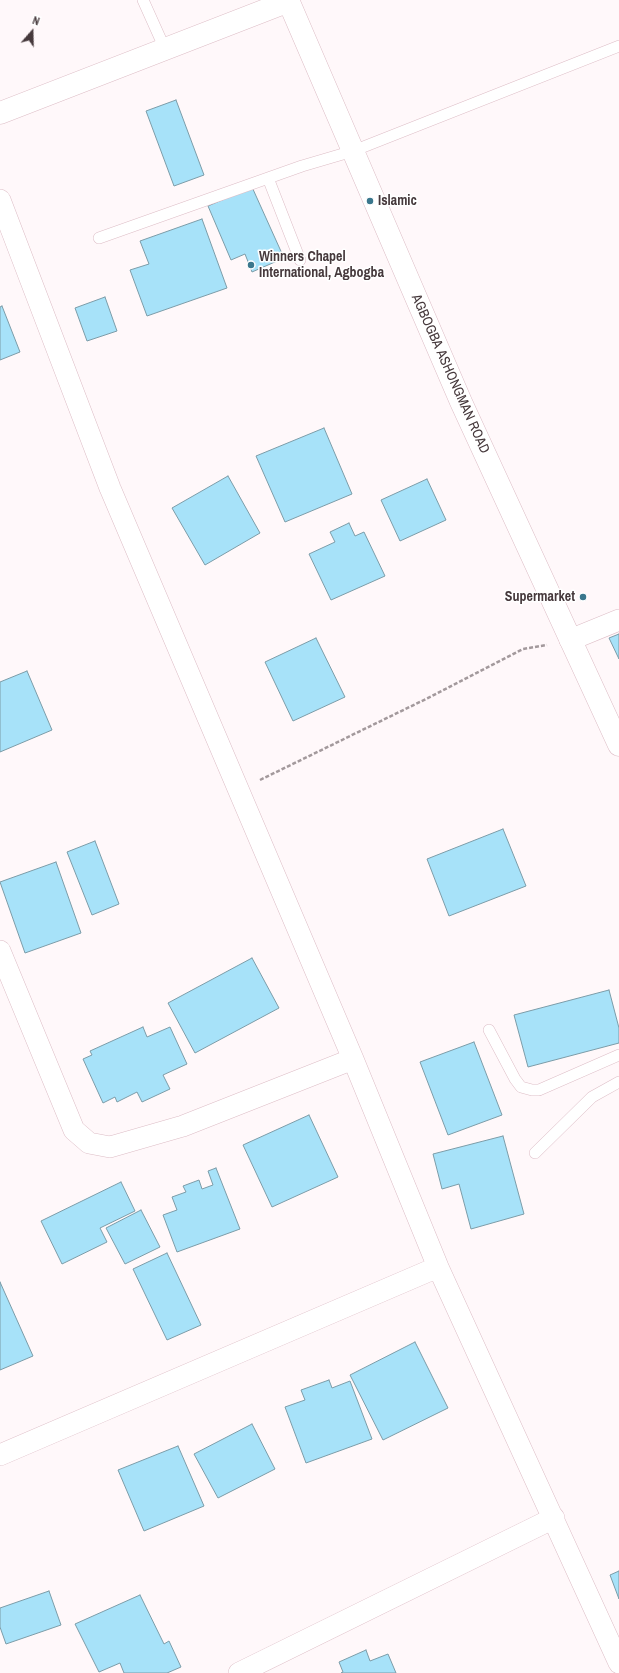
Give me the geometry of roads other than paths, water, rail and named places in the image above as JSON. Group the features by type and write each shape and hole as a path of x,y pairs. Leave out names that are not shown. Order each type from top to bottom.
{"street":[{"path":"0,113 288,1"},
{"name":"AGBOGBA ASHONGMAN ROAD","path":"288,1 461,402 619,745"},
{"path":"0,200 110,488 240,790 353,1059 438,1267 619,1663"},
{"path":"570,640 619,620"},
{"path":"0,951 74,1130 89,1144 110,1147 183,1126 353,1059"},
{"path":"0,1455 438,1267"},
{"path":"239,1673 554,1518"}],"lane":[{"path":"143,0 165,49"},
{"path":"99,238 302,166 353,151 619,46"},
{"path":"268,178 300,260"},
{"path":"489,1030 515,1079 521,1087 532,1090 539,1090 619,1055"},
{"path":"535,1153 592,1097 619,1082"}],"place":[{"name":"Islamic","path":"370,201"},
{"name":"Winners Chapel International, Agbogba","path":"251,265"},
{"name":"Supermarket","path":"583,597"}]}
